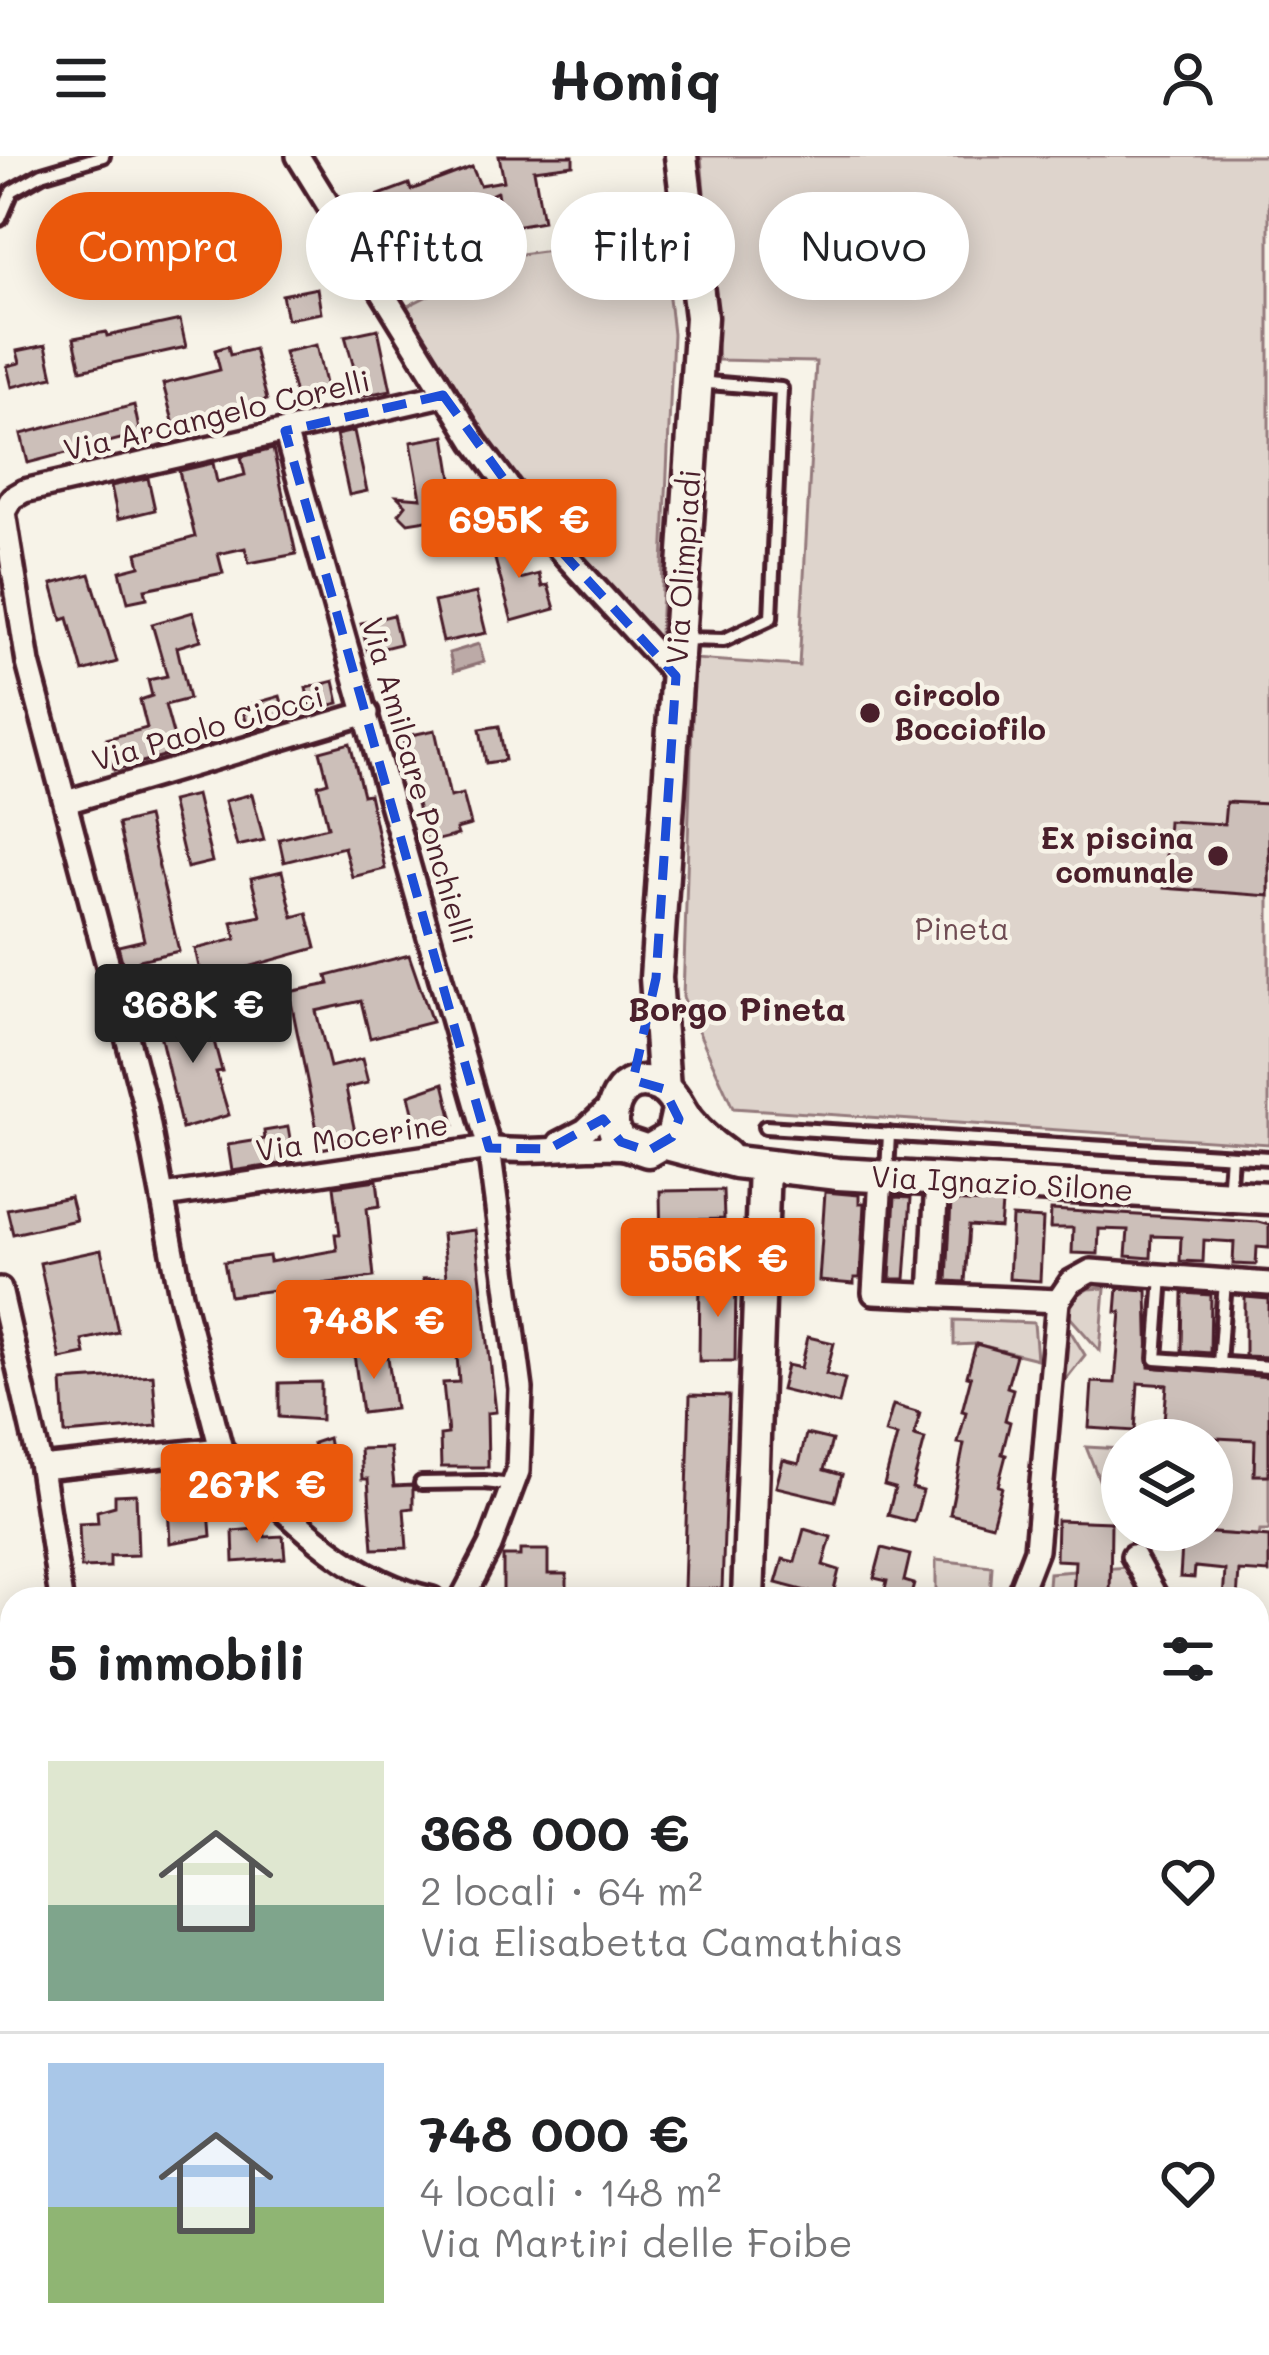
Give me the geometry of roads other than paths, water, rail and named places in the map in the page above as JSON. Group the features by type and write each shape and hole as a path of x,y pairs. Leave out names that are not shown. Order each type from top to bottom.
{"street":[{"path":"298,156 443,395 538,526 676,676"},
{"name":"Via Olimpiadi","path":"620,1096 643,1042 656,978 701,317 681,156"},
{"name":"Via Arcangelo Corelli","path":"66,802 15,597 4,519 7,504 24,491 443,395"},
{"name":"Via Amilcare Ponchielli","path":"285,431 489,1148 521,1389 518,1471 490,1546 468,1587"},
{"name":"Via Paolo Ciocci","path":"66,802 367,713"},
{"path":"66,802 145,1105 182,1294 221,1449 343,1561 391,1587"},
{"name":"Via Olimpiadi","path":"656,978 671,1100"},
{"path":"549,1149 585,1130 620,1096 646,1083 671,1100 703,1139 750,1164 748,1587"},
{"path":"620,1096 611,1125 621,1142 648,1151 666,1144 677,1129 671,1100"},
{"name":"Via Ignazio Silone","path":"666,1144 750,1164 884,1178 1269,1198"},
{"name":"Via Mocerine","path":"164,1196 489,1148 515,1152 630,1148"},
{"path":"884,1178 874,1293 1058,1301"},
{"path":"931,1295 937,1180"},
{"path":"1022,1587 1036,1550 1058,1301 1071,1282 1091,1271 1269,1284"},
{"path":"0,1289 41,1468 59,1587"},
{"path":"41,1468 221,1449"},
{"path":"1133,1556 1150,1587"}],"lane":[{"path":"0,219 12,191 42,174 104,156"},
{"path":"679,639 724,640 771,618 781,389 696,382"},
{"path":"765,1127 1269,1158"},
{"path":"884,1178 889,1135"},
{"path":"1228,1196 1231,1156"},
{"path":"1162,1276 1156,1359 1269,1367"},
{"path":"1219,1364 1225,1281"},
{"path":"421,1483 512,1485"}],"place":[{"name":"circolo Bocciofilo","path":"870,713"},
{"name":"Ex piscina comunale","path":"1218,856"}],"district":[{"name":"Borgo Pineta","path":"737,1009"}],"park label":[{"name":"Pineta","path":"962,930"}]}
